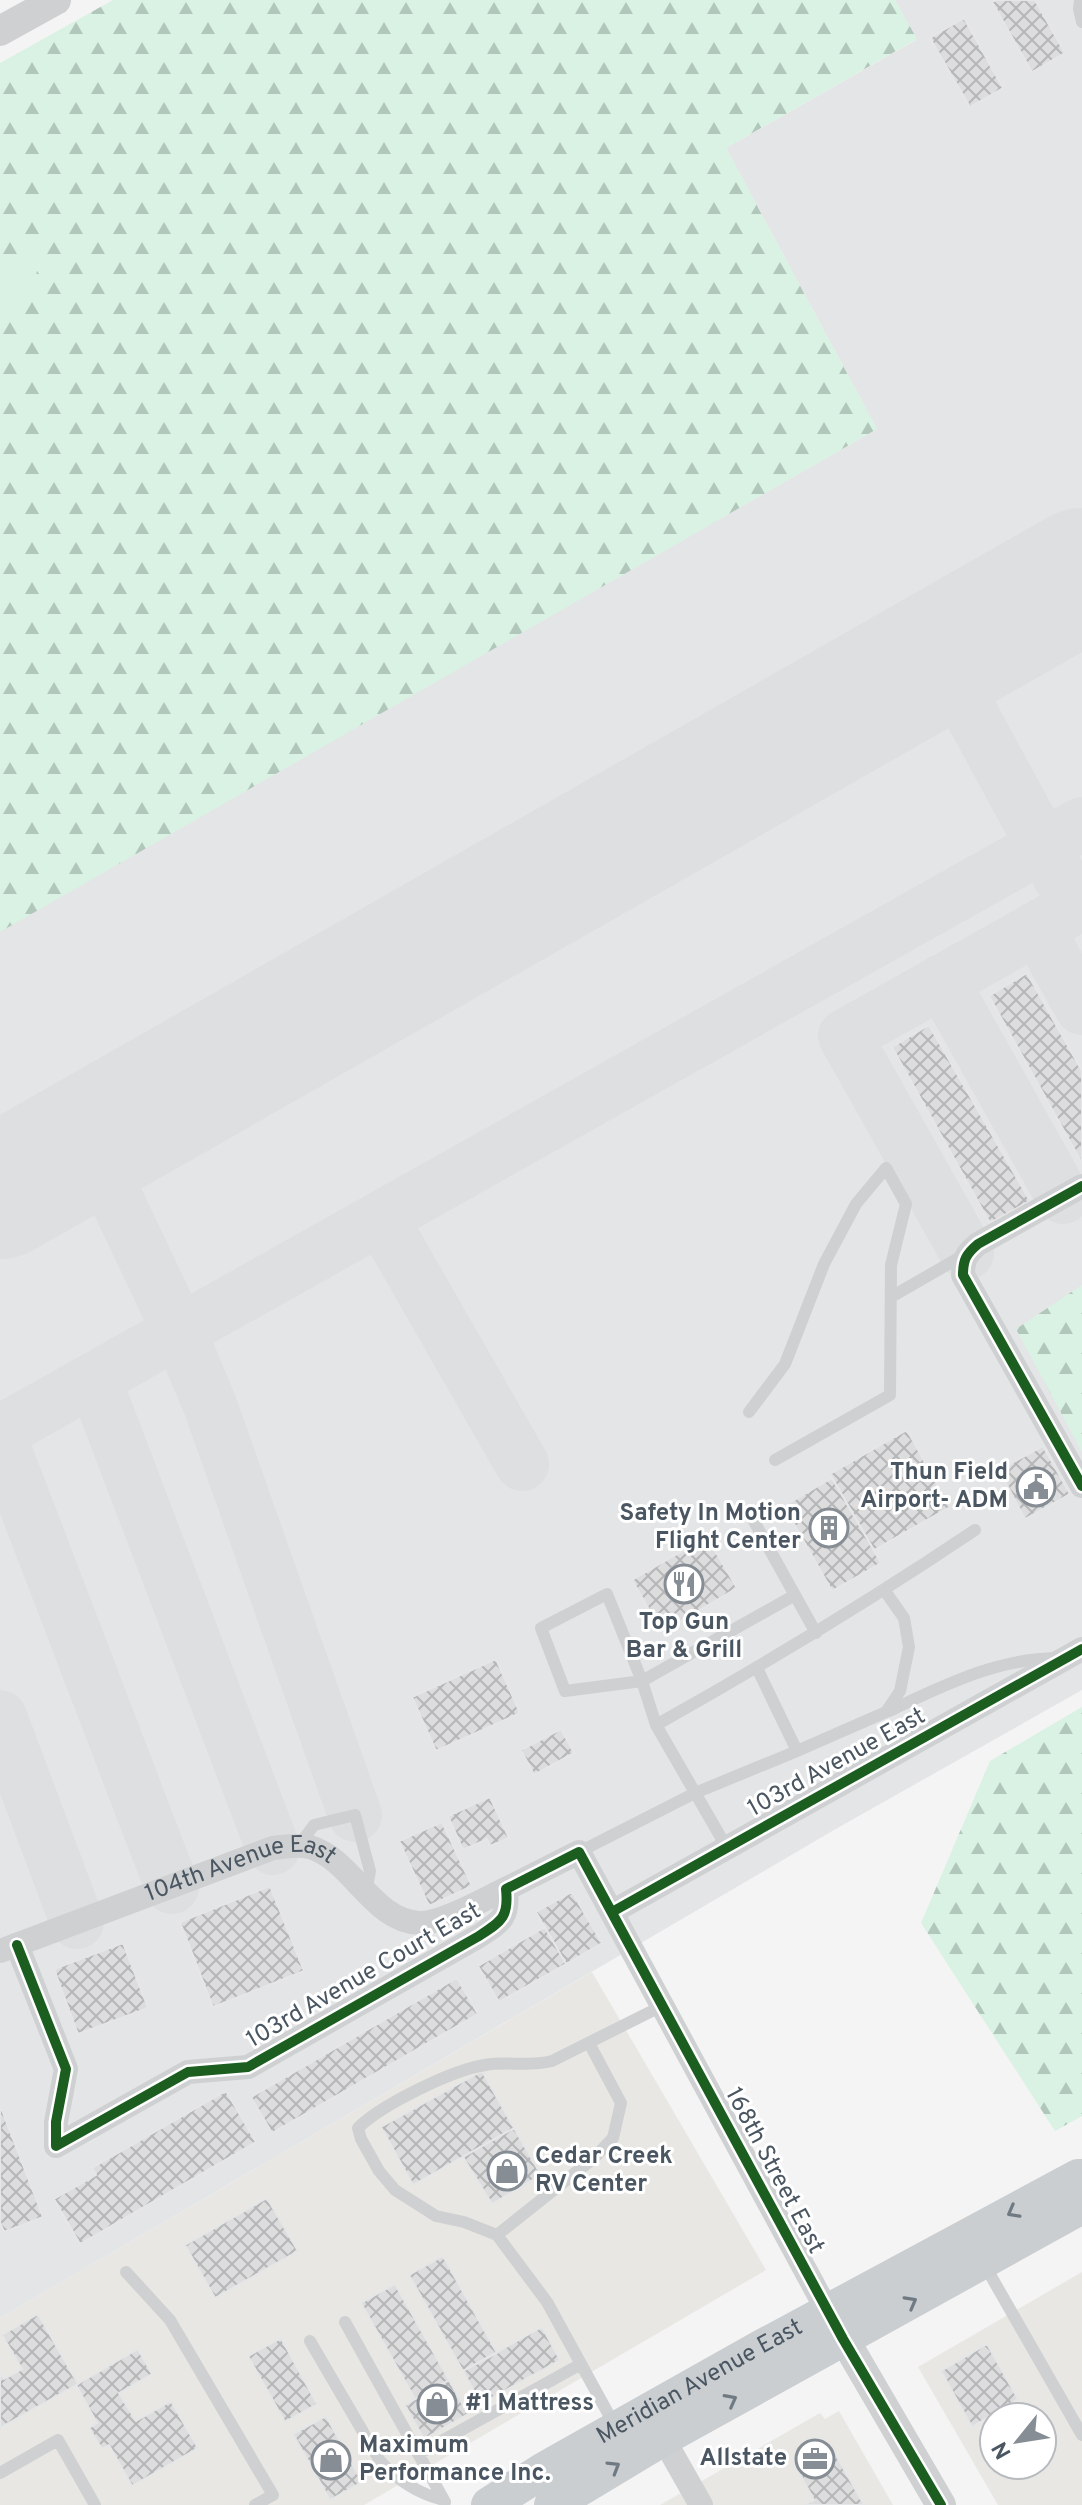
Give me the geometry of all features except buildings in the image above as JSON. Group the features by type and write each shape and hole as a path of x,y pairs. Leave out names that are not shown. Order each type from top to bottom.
{"main road":[{"name":"Meridian Avenue East","path":"558,2500 663,2438 835,2325 1082,2177"},
{"name":"Meridian Avenue East","path":"489,2505 617,2429 835,2325 983,2263 1082,2206"}],"street":[{"path":"0,31 56,0"},
{"path":"1082,1186 978,1244 967,1253 963,1263 963,1275 1082,1486"},
{"name":"103rd Avenue East","path":"612,1912 1073,1654"},
{"name":"104th Avenue East","path":"8,1948 273,1848 299,1845 312,1848 330,1858 384,1908 403,1919 420,1923 436,1921 506,1889"},
{"name":"103rd Avenue Court East","path":"8,1948 66,2069 56,2122 56,2146 188,2072 248,2067 494,1926 505,1916 506,1889 579,1852"},
{"name":"168th Street East","path":"579,1852 835,2325 941,2505"},
{"path":"663,2438 701,2505"}],"lane":[{"path":"1080,0 1082,22"},
{"path":"749,1412 785,1364 824,1264 856,1204 886,1168 906,1204 891,1265 890,1395 775,1460"},
{"path":"891,1297 967,1253"},
{"path":"751,1516 816,1633"},
{"path":"656,1725 885,1591 975,1530"},
{"path":"885,1591 904,1618 909,1647 900,1691 886,1712"},
{"path":"727,1848 656,1725 642,1681 607,1594 541,1628 565,1691 642,1681 795,1595"},
{"path":"579,1852 695,1793 979,1671 1031,1659 1073,1654"},
{"path":"757,1668 797,1751"},
{"path":"299,1845 314,1825 355,1815 370,1871 366,1891"},
{"path":"617,2429 547,2302 497,2235 464,2222 436,2216 395,2190 379,2171 358,2128 368,2118 468,2068 488,2064 535,2065 552,2061 662,2006"},
{"path":"497,2235 594,2158 613,2138 621,2103 589,2043"},
{"path":"983,2263 1082,2435"},
{"path":"126,2272 170,2320 273,2495 255,2505"},
{"path":"345,2322 446,2502"},
{"path":"310,2341 380,2461 392,2474 422,2495 446,2502"},
{"path":"418,2454 581,2364"},
{"path":"0,2473 58,2440 95,2505"}],"shaded area":[{"path":"895,0 1082,0 1082,1690 834,1830 0,2318 0,931 877,429 726,148 916,40"},
{"path":"592,1972 766,2270 364,2505 0,2505 0,2318"},
{"path":"1082,2272 1082,2505 998,2505 984,2481 1058,2481 1058,2401 978,2401 978,2470 918,2367"},
{"path":"839,2411 893,2505 660,2505 820,2413 825,2419"}],"green space":[{"path":"113,0 895,0 917,39 726,148 877,429 0,932 0,318 35,277 47,243 0,290 0,63"},
{"path":"48,241 35,277 0,318 0,290"},
{"path":"1082,1285 1082,1452 1016,1329"},
{"path":"1082,1707 1082,2116 1055,2131 921,1923 990,1761"}],"taxiway":[{"path":"940,656 1060,877"},
{"path":"0,1432 1082,824"},
{"path":"967,1253 845,1036 1082,903"},
{"path":"1037,928 1082,1008"},
{"path":"942,981 1063,1197"},
{"path":"89,1141 179,1331 210,1405 355,1815"},
{"path":"381,1218 522,1464"},
{"path":"94,1379 273,1848"},
{"path":"0,1438 172,1887"},
{"path":"0,1717 77,1922"}],"runway":[{"path":"0,1192 1082,575"}],"cycle path":[{"path":"1082,1186 978,1244 966,1258 963,1275 1082,1486"},
{"path":"612,1912 1082,1649"},
{"path":"17,1945 66,2069 56,2122 56,2146 188,2072 248,2067 479,1936 505,1912 506,1889 579,1852 843,2339 941,2505"}],"place":[{"name":"Thun Field Airport- ADM","path":"1036,1487"},
{"name":"Safety In Motion Flight Center","path":"829,1528"},
{"name":"Top Gun Bar & Grill","path":"684,1584"},
{"name":"Cedar Creek RV Center","path":"507,2171"},
{"name":"#1 Mattress","path":"437,2404"},
{"name":"Allstate","path":"815,2459"},
{"name":"Maximum Performance Inc.","path":"331,2460"}]}
